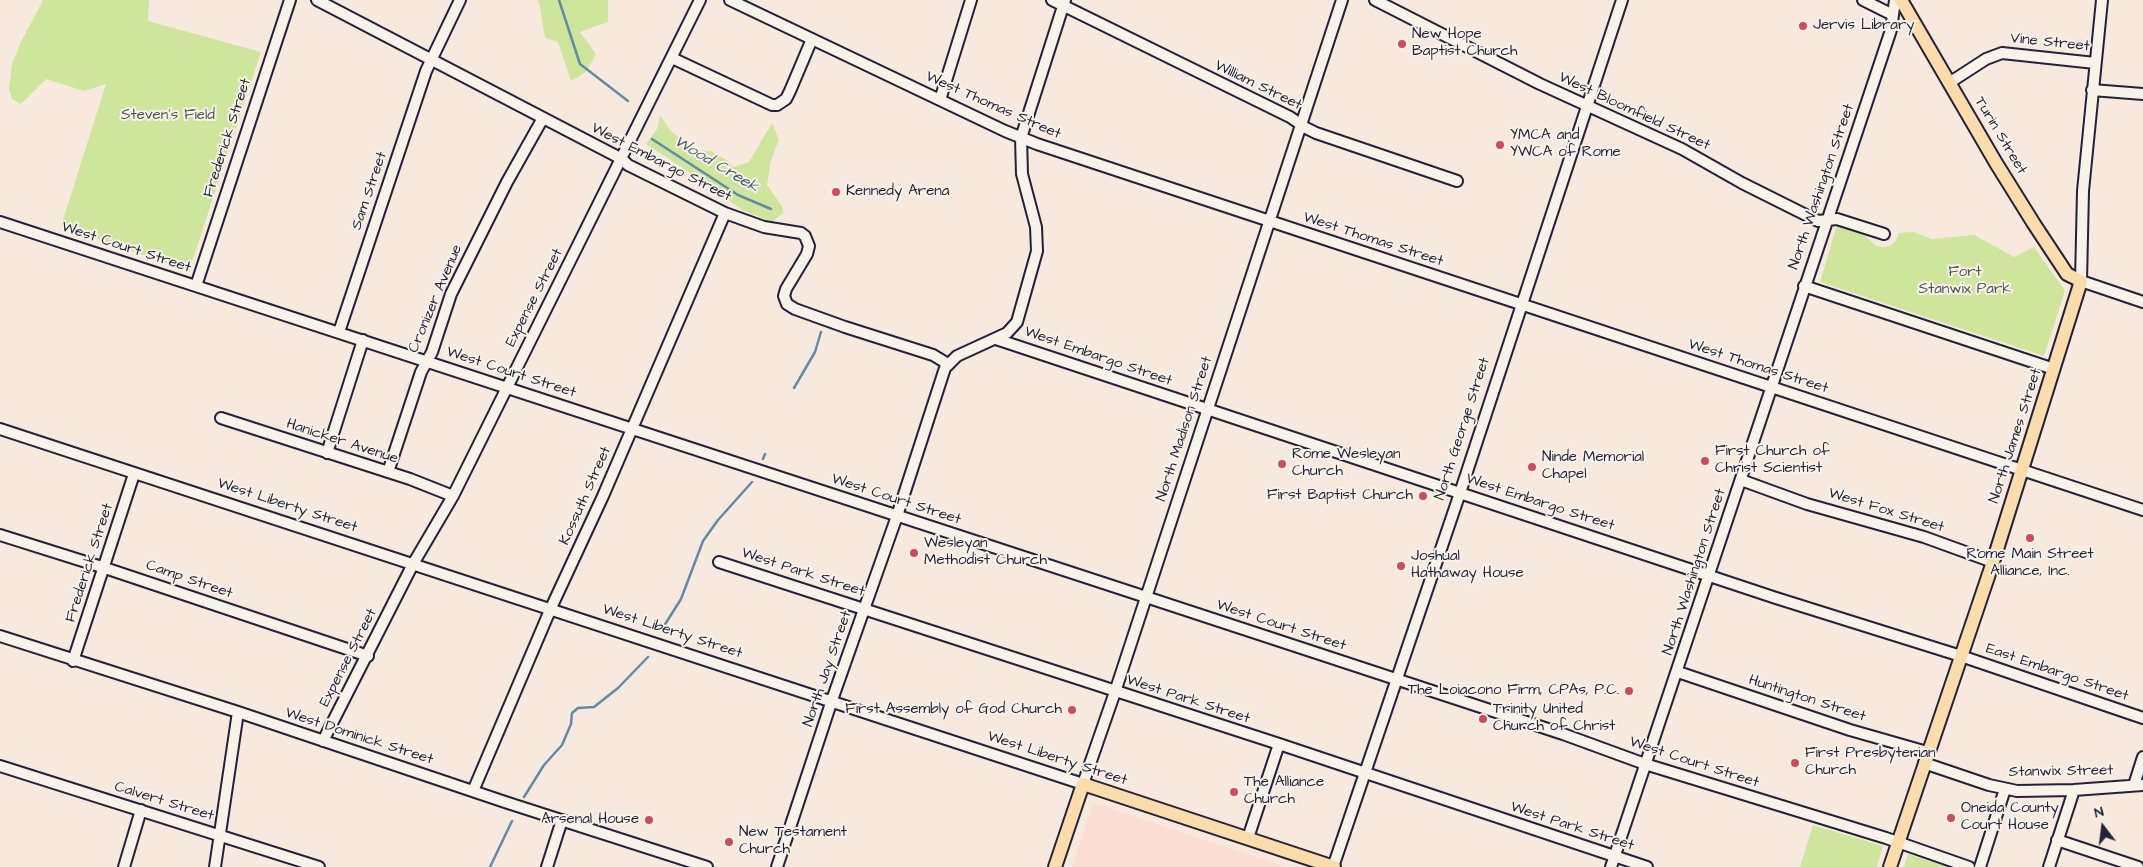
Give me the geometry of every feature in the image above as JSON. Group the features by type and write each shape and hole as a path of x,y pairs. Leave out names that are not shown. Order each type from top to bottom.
{"main road":[{"name":"Turin Street","path":"1901,0 1996,163 2067,274 2081,281"},
{"name":"North James Street","path":"1890,867 1897,841 1993,562 2081,281"},
{"name":"West Liberty Street","path":"1083,784 1333,867"},
{"name":"North Madison Street","path":"1055,867 1083,784"}],"street":[{"name":"Frederick Street","path":"196,286 290,0"},
{"name":"West Embargo Street","path":"317,0 622,159 628,165 725,213 764,227 794,231 805,236 808,246 807,254 786,289 784,296 788,304 795,309 933,355 948,364"},
{"name":"Sam Street","path":"339,332 430,60 460,0"},
{"name":"Expense Street","path":"323,741 414,564 453,496 700,0"},
{"name":"West Thomas Street","path":"730,0 1021,138 2143,510"},
{"path":"940,100 971,0"},
{"name":"William Street","path":"1052,0 1064,3 1290,117 1316,133 1457,181"},
{"name":"North Madison Street","path":"1083,784 1209,410 1342,0"},
{"name":"West Bloomfield Street","path":"1375,0 1587,106 1682,149 1742,183 1818,221 1837,219 1884,234"},
{"name":"North George Street","path":"1333,867 1460,493 1622,0"},
{"path":"1863,0 1893,15"},
{"name":"North Washington Street","path":"1613,862 1644,764 1678,672 1804,286 1891,30 1895,0"},
{"name":"North James Street","path":"2081,281 2083,191 2102,0"},
{"path":"948,364 957,356 1007,333 1016,322 1037,251 1036,227 1022,174 1021,138 1064,3"},
{"path":"672,58 772,105 777,105 786,99 812,39"},
{"name":"Vine Street","path":"1949,83 1986,60 2002,53 2095,63"},
{"path":"2092,90 2143,94"},
{"name":"Cronizer Avenue","path":"388,472 421,372 427,361 451,294 507,182 543,118"},
{"name":"Kossuth Street","path":"473,791 551,608 632,429 725,213"},
{"name":"West Court Street","path":"0,222 1563,734 1644,764 1897,841 1969,867"},
{"path":"2081,281 2143,302"},
{"path":"1804,286 2054,369"},
{"name":"West Embargo Street","path":"996,338 1900,638 1961,656"},
{"path":"327,453 363,340"},
{"name":"North Jay Street","path":"777,867 832,700 897,516 926,423 948,364"},
{"name":"Hanicker Avenue","path":"221,418 388,472 453,496"},
{"name":"West Liberty Street","path":"0,429 551,608 651,644 832,700 1083,784"},
{"name":"Frederick Street","path":"73,661 105,568 134,474"},
{"name":"West Fox Street","path":"1741,480 1807,504 1924,537 1993,562"},
{"name":"Camp Street","path":"0,535 368,656"},
{"name":"West Park Street","path":"719,562 1364,772 1613,862 1647,867"},
{"name":"West Dominick Street","path":"0,636 73,661 238,712 707,867"},
{"name":"East Embargo Street","path":"1961,656 2143,718"},
{"name":"Huntington Street","path":"1678,672 1850,730 1926,758"},
{"path":"215,867 238,712"},
{"path":"1248,838 1279,744"},
{"path":"2138,785 2143,757"},
{"name":"Stanwix Street","path":"1926,758 2005,789 2074,790 2138,785"},
{"name":"Calvert Street","path":"0,766 220,834 319,867"},
{"path":"1980,867 2005,789"},
{"path":"2049,867 2074,790"},
{"path":"124,867 141,810"},
{"path":"547,867 562,820"},
{"path":"2058,840 2110,863 2138,867"}],"shaded area":[{"path":"1093,803 1287,867 1072,867"}],"green space":[{"name":"Steven's Field","path":"43,0 149,0 148,21 261,52 189,271 61,226 106,84 84,91 46,79 21,104 12,99 9,89 12,64 20,44"},
{"path":"537,0 608,0 608,22 580,32 596,54 586,72 571,81 558,42 545,38 539,2"},
{"path":"660,115 671,131 693,150 711,151 730,162 733,167 749,162 772,123 779,140 771,160 767,185 782,206 783,213 772,222 742,210 707,184 646,144 657,129"},
{"name":"Fort Stanwix Park","path":"1837,225 1860,231 1875,245 1882,247 1890,246 1896,241 1899,233 1914,232 1932,239 1974,235 2014,257 2034,247 2065,291 2044,356 1820,282"},
{"path":"1813,825 1883,846 1877,867 1800,867"},
{"path":"1908,854 1947,867 1904,867"}],"waterway":[{"name":"Wood Creek","path":"559,0 580,64 628,101"},
{"name":"Wood Creek","path":"652,139 738,195 771,209"},
{"name":"Wood Creek","path":"794,388 815,352 821,332"},
{"name":"Wood Creek","path":"763,459 765,454"},
{"name":"Wood Creek","path":"664,626 681,599 703,541 718,520 752,482"},
{"name":"Wood Creek","path":"524,797 544,765 562,745 571,724 572,713 578,708 594,707 618,688 648,657"},
{"name":"Wood Creek","path":"490,867 512,821"}],"place":[{"name":"Jervis Library","path":"1803,26"},
{"name":"New Hope Baptist Church","path":"1402,44"},
{"name":"YMCA and YWCA of Rome","path":"1500,145"},
{"name":"Kennedy Arena","path":"836,192"},
{"name":"First Church of Christ Scientist","path":"1705,461"},
{"name":"Rome Wesleyan Church","path":"1282,464"},
{"name":"Ninde Memorial Chapel","path":"1532,467"},
{"name":"First Baptist Church","path":"1423,496"},
{"name":"Rome Main Street Alliance, Inc.","path":"2030,538"},
{"name":"Wesleyan Methodist Church","path":"914,553"},
{"name":"Joshual Hathaway House","path":"1401,566"},
{"name":"The Loiacono Firm, CPAs, P.C.","path":"1629,691"},
{"name":"First Assembly of God Church","path":"1072,710"},
{"name":"Trinity United Church of Christ","path":"1483,719"},
{"name":"First Presbyterian Church","path":"1795,763"},
{"name":"The Alliance Church","path":"1234,792"},
{"name":"Oneida County Court House","path":"1951,818"},
{"name":"Arsenal House","path":"649,820"},
{"name":"New Testament Church","path":"729,842"}]}
